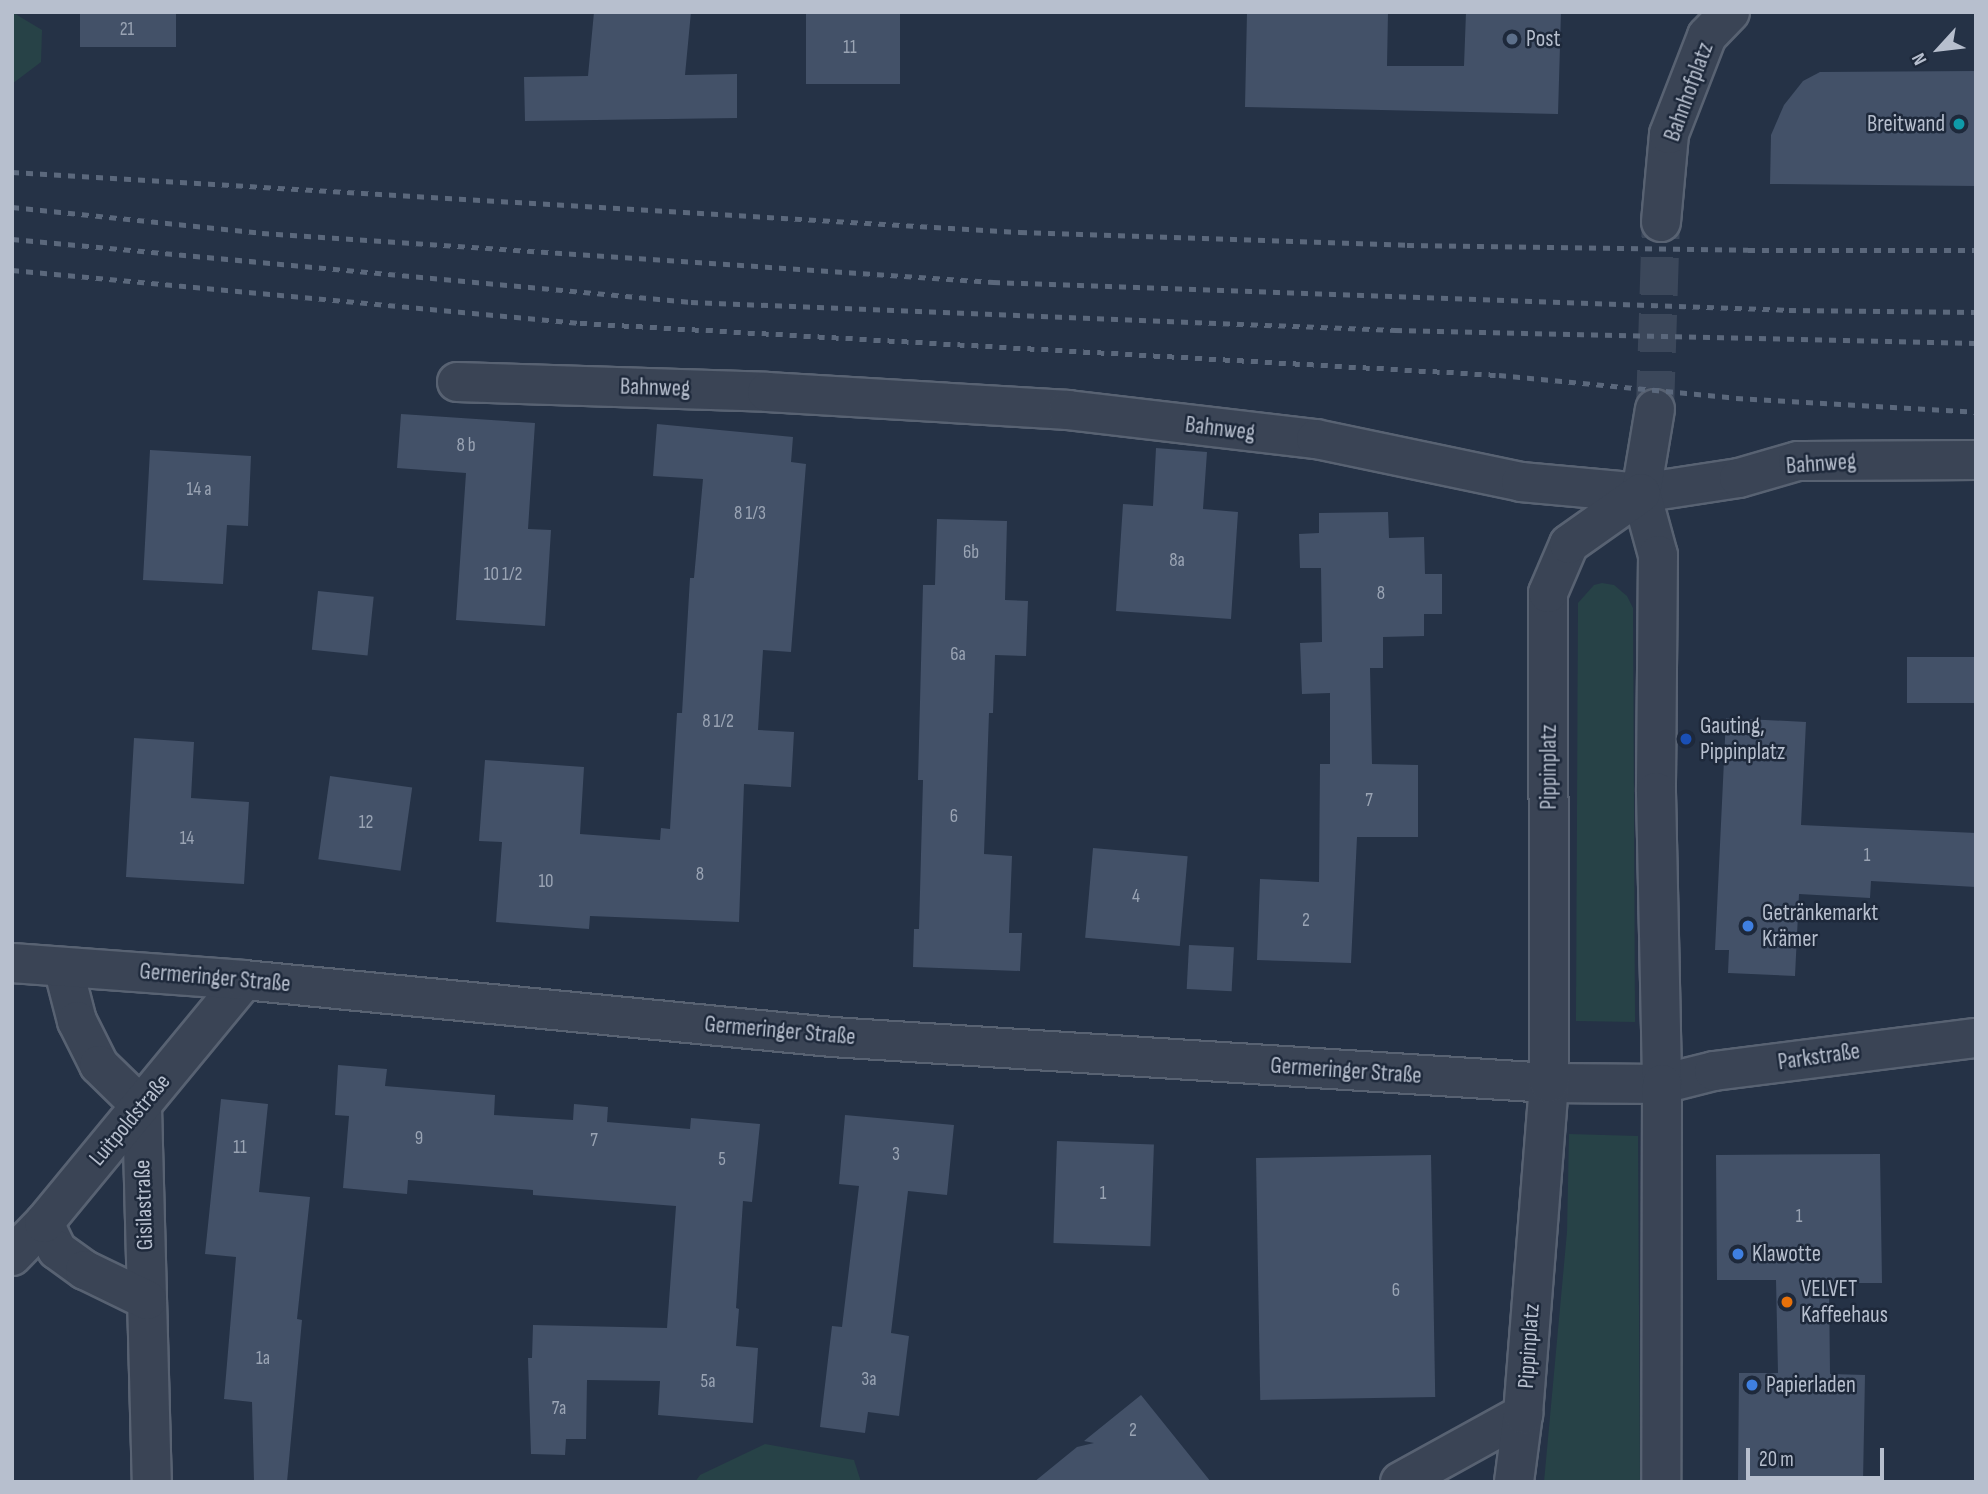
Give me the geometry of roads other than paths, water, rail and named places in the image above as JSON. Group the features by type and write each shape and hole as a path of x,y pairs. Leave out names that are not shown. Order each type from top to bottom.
{"street":[{"name":"Bahnhofplatz","path":"1661,222 1670,134 1707,36 1730,12"},
{"name":"Bahnweg","path":"457,382 767,392 1068,410 1316,439 1521,482 1641,493 1739,478 1798,461 1976,460"},
{"path":"1656,409 1641,493 1658,555 1656,792 1662,1084 1661,1482"},
{"name":"Pippinplatz","path":"1514,1482 1523,1414 1549,1083 1548,593 1569,544 1641,493"},
{"name":"Germeringer Straße","path":"12,963 244,980 832,1037 1549,1083"},
{"path":"64,967 76,1021 99,1065 142,1107"},
{"name":"Luitpoldstraße","path":"12,1256 44,1223 142,1107 244,980"},
{"name":"Parkstraße","path":"1662,1084 1714,1071 1976,1038"},
{"path":"1549,1083 1662,1084"},
{"name":"Gisilastraße","path":"142,1107 152,1482"},
{"path":"44,1223 57,1250 76,1263 147,1300"},
{"path":"1400,1482 1523,1414"}],"tunnel":[{"path":"1655,409 1661,222"}],"railway":[{"path":"12,172 1020,232 1407,245 1976,250"},
{"path":"12,207 262,233 993,282 1789,310 1976,312"},
{"path":"12,239 691,302 1395,330 1976,343"},
{"path":"12,270 580,323 1499,375 1736,398 1976,412"}],"place":[{"name":"Post","path":"1512,39"},
{"name":"Breitwand","path":"1959,124"},
{"name":"Gauting, Pippinplatz","path":"1686,739"},
{"name":"Getränkemarkt Krämer","path":"1748,926"},
{"name":"Klawotte","path":"1738,1254"},
{"name":"VELVET Kaffeehaus","path":"1787,1302"},
{"name":"Papierladen","path":"1752,1385"}]}
